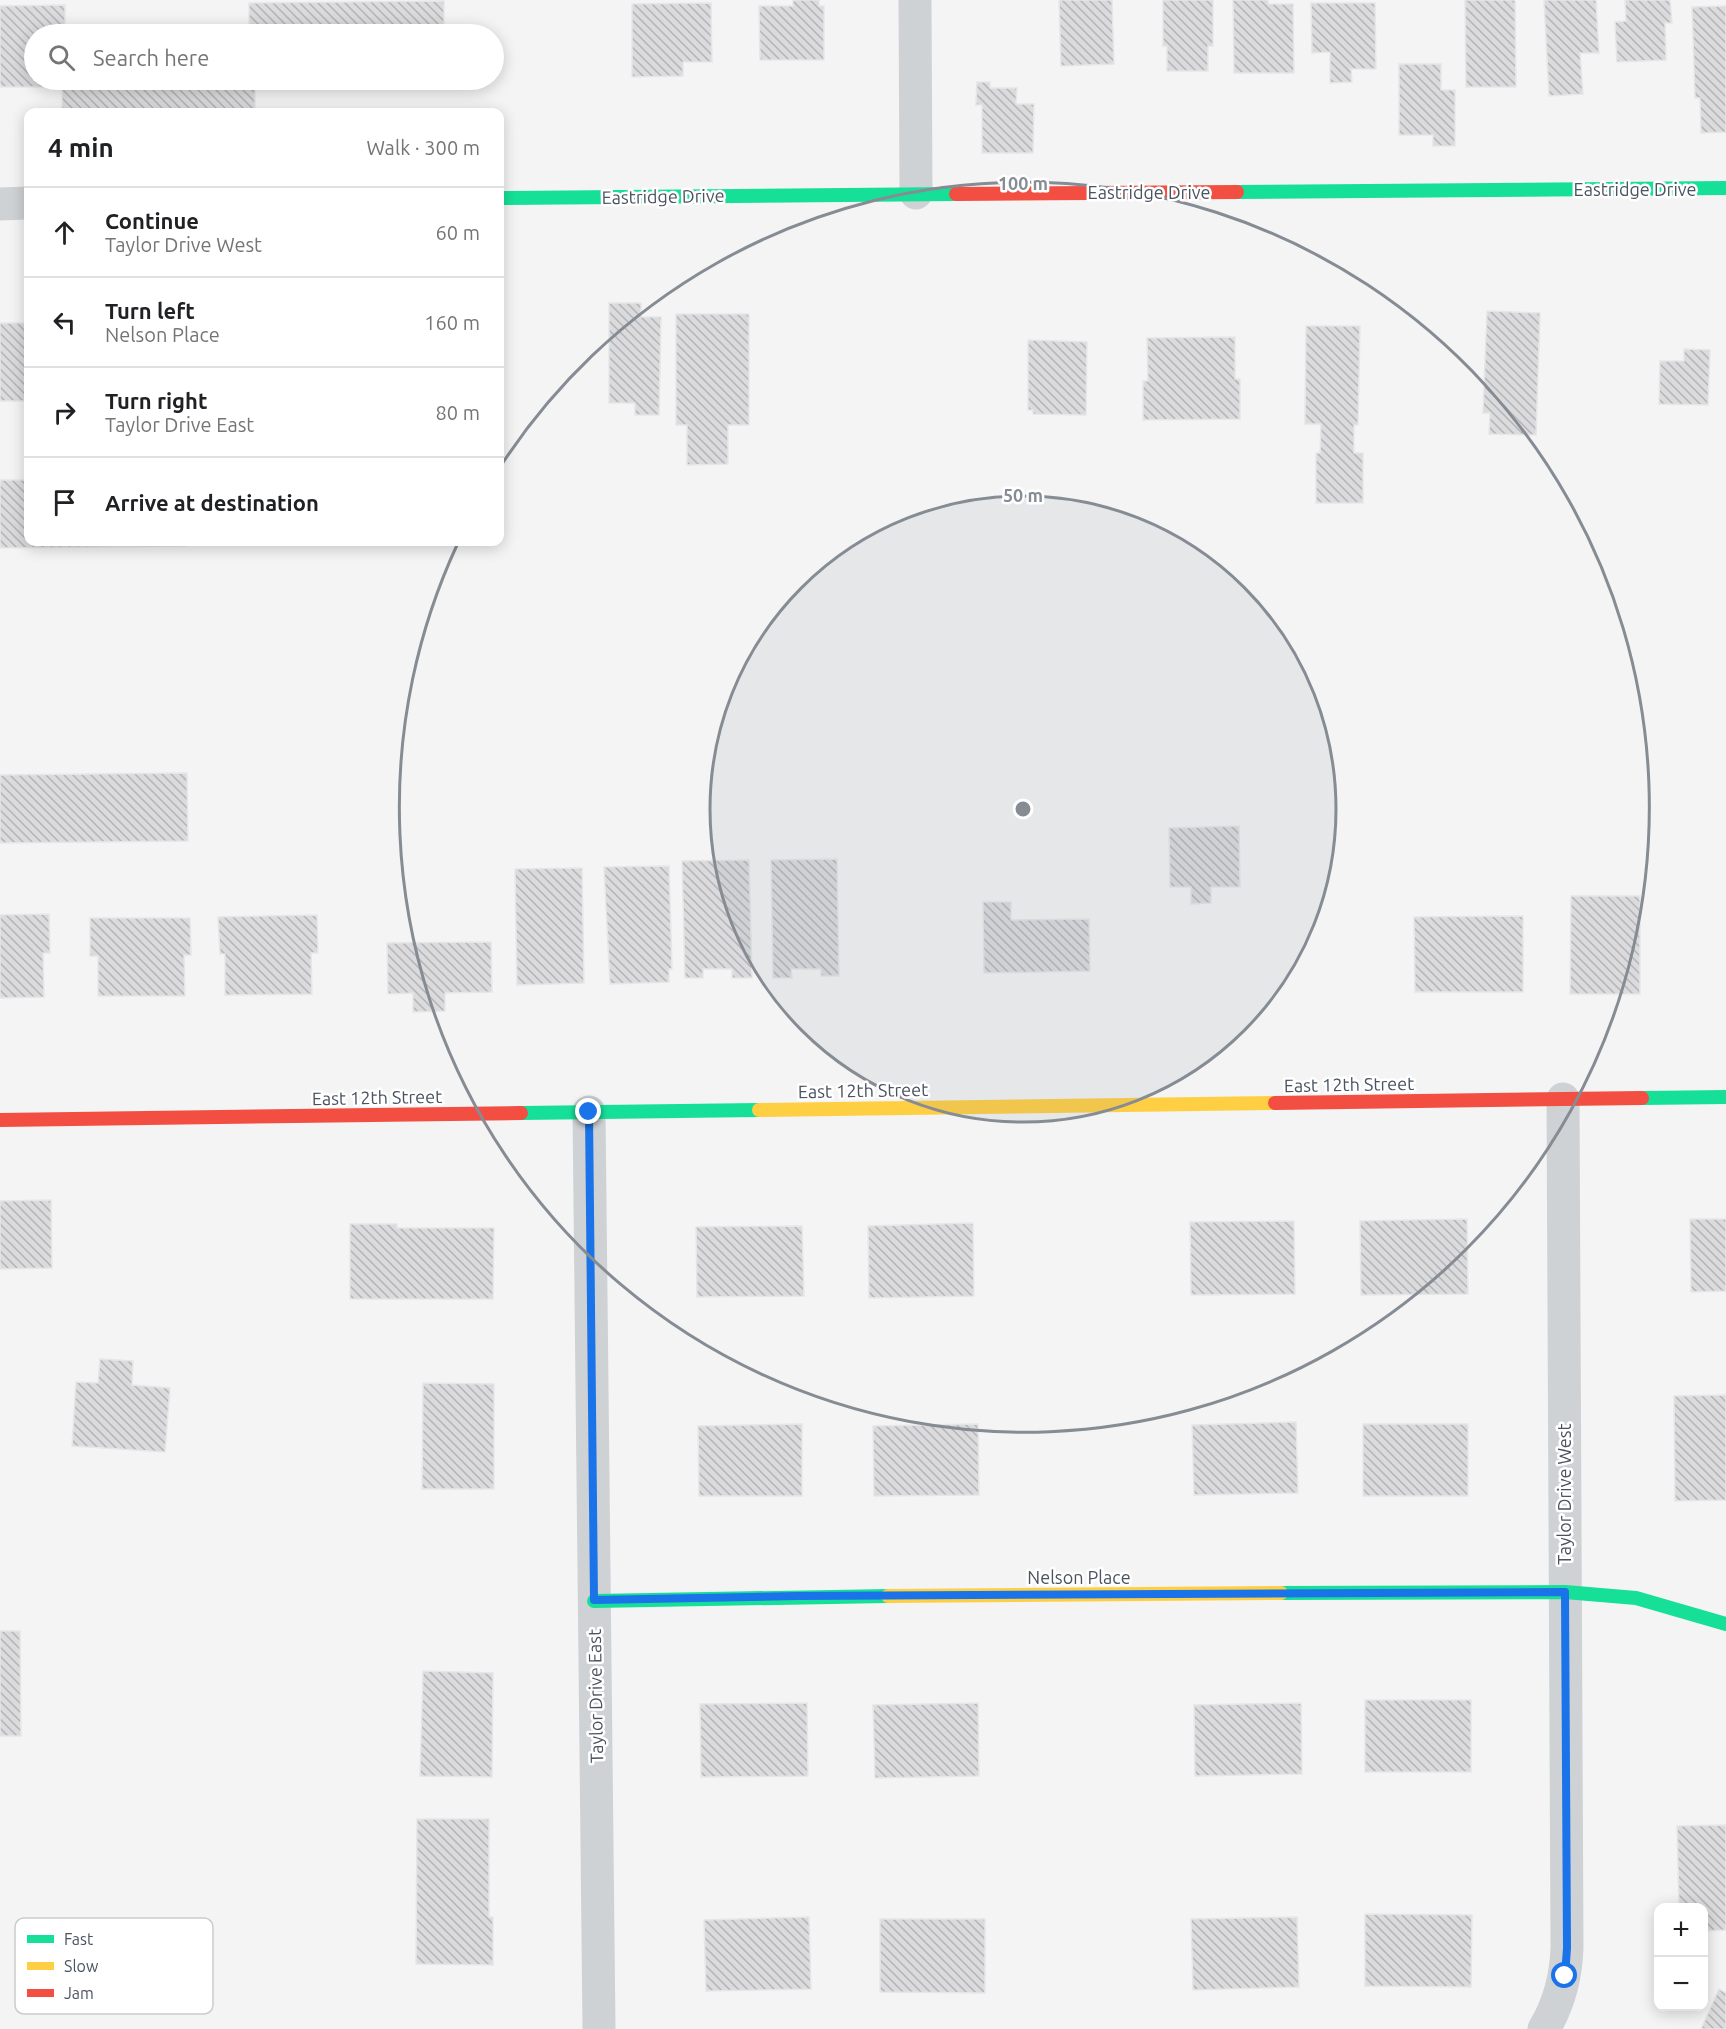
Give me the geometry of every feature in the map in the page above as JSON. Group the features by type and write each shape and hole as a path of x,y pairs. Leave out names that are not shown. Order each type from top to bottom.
{"street":[{"path":"915,0 916,193"},
{"name":"Eastridge Drive","path":"504,198 1726,188"},
{"path":"0,204 24,204"},
{"name":"East 12th Street","path":"0,1120 1726,1097"},
{"name":"Taylor Drive West","path":"1544,2029 1558,2001 1566,1961 1563,1099"},
{"name":"Taylor Drive East","path":"589,1112 599,2029"},
{"name":"Nelson Place","path":"594,1600 810,1596 1565,1592 1636,1598 1726,1624"}],"building":[{"path":"793,0 819,0 819,6 824,6 824,60 760,60 759,6 793,6"},
{"path":"1059,0 1112,0 1114,64 1061,66"},
{"path":"1163,0 1213,0 1213,46 1208,46 1208,71 1167,71 1167,46 1163,46"},
{"path":"1233,0 1268,0 1268,4 1293,4 1294,73 1234,73"},
{"path":"1465,0 1515,0 1516,87 1466,87"},
{"path":"1544,0 1596,0 1599,53 1580,53 1583,94 1549,96"},
{"path":"1625,0 1670,0 1672,23 1665,23 1666,60 1617,62 1615,22 1626,21"},
{"path":"444,1 444,24 249,24 249,3"},
{"path":"711,3 712,62 683,62 683,76 632,77 632,4"},
{"path":"1311,3 1375,3 1376,69 1351,69 1352,82 1330,83 1330,52 1312,53"},
{"path":"65,5 65,24 24,24 24,87 0,87 0,6"},
{"path":"1726,6 1726,132 1701,133 1700,98 1695,98 1692,7"},
{"path":"1399,64 1441,64 1441,90 1455,90 1455,146 1433,146 1433,135 1399,135"},
{"path":"977,82 990,82 990,88 1017,88 1016,104 1034,104 1033,153 982,153 982,105 976,105"},
{"path":"62,90 255,90 255,108 62,108"},
{"path":"609,303 641,303 641,317 661,317 659,415 635,415 635,403 609,403"},
{"path":"1487,311 1540,313 1536,435 1489,434 1490,413 1483,413"},
{"path":"676,314 749,314 749,425 728,425 728,464 687,465 687,425 676,425"},
{"path":"0,323 24,323 24,401 0,401"},
{"path":"1306,326 1360,326 1358,425 1354,425 1354,453 1363,453 1363,503 1316,503 1316,453 1320,453 1321,424 1305,424"},
{"path":"1235,337 1235,379 1240,379 1240,419 1143,420 1143,381 1148,381 1147,338"},
{"path":"1028,340 1087,342 1086,415 1033,414 1033,410 1028,410"},
{"path":"1684,349 1710,350 1708,405 1659,404 1660,361 1684,361"},
{"path":"0,480 24,480 24,546 186,546 0,548"},
{"path":"187,773 188,841 0,843 0,775"},
{"path":"1239,826 1240,887 1211,887 1211,903 1191,904 1191,887 1170,887 1169,828"},
{"path":"837,859 839,976 821,976 821,969 791,969 792,978 773,978 771,860"},
{"path":"749,860 752,978 732,978 732,969 703,969 703,978 685,978 682,861"},
{"path":"669,866 672,969 669,969 669,982 610,984 604,867"},
{"path":"582,868 584,983 517,985 515,869"},
{"path":"1571,896 1640,896 1640,994 1570,994"},
{"path":"983,902 1011,902 1011,920 1089,919 1090,971 984,973"},
{"path":"49,914 50,953 43,953 44,997 0,998 0,915"},
{"path":"317,915 318,953 311,953 312,994 225,995 225,954 220,954 218,917"},
{"path":"1523,916 1523,992 1415,992 1414,917"},
{"path":"90,918 190,918 191,955 184,955 185,996 98,996 98,956 90,956"},
{"path":"491,942 492,992 445,993 445,1011 413,1012 413,993 388,994 387,943"},
{"path":"51,1200 52,1268 0,1269 0,1201"},
{"path":"1467,1219 1468,1294 1361,1295 1360,1221"},
{"path":"1690,1219 1726,1219 1726,1291 1691,1292"},
{"path":"1294,1221 1295,1294 1191,1295 1190,1222"},
{"path":"973,1223 974,1296 869,1298 868,1226"},
{"path":"350,1224 397,1224 397,1228 494,1228 493,1299 350,1299"},
{"path":"802,1226 804,1296 697,1297 696,1227"},
{"path":"100,1359 133,1361 132,1385 170,1388 165,1452 72,1446 76,1382 98,1383"},
{"path":"423,1383 494,1384 494,1489 422,1489"},
{"path":"1726,1395 1726,1500 1675,1501 1674,1396"},
{"path":"1296,1422 1298,1493 1194,1495 1192,1425"},
{"path":"802,1424 802,1496 699,1496 698,1426"},
{"path":"978,1424 979,1495 874,1496 873,1426"},
{"path":"1363,1424 1468,1424 1468,1496 1363,1496"},
{"path":"0,1631 20,1631 21,1736 0,1736"},
{"path":"423,1671 493,1673 492,1777 420,1776"},
{"path":"1365,1700 1471,1700 1471,1772 1365,1772"},
{"path":"807,1703 808,1776 701,1777 700,1704"},
{"path":"978,1703 979,1776 875,1778 873,1705"},
{"path":"1301,1703 1302,1774 1195,1776 1194,1705"},
{"path":"417,1819 489,1819 489,1917 493,1917 493,1965 416,1964"},
{"path":"1726,1825 1726,1930 1708,1931 1708,1903 1679,1903 1677,1826"},
{"path":"1365,1914 1472,1915 1471,1987 1365,1986"},
{"path":"809,1917 811,1989 706,1991 704,1920"},
{"path":"1297,1917 1299,1987 1193,1990 1191,1919"},
{"path":"880,1919 985,1919 985,1993 880,1992"},
{"path":"1719,1989 1726,1993 1726,2029 1701,2029"}],"traffic: fast":[{"path":"1237,192 1726,188"},
{"path":"504,198 956,194"},
{"path":"1642,1098 1726,1097"},
{"path":"521,1113 759,1110"},
{"path":"1281,1593 1565,1592 1636,1598 1726,1624"},
{"path":"594,1601 888,1596"}],"traffic: slow":[{"path":"759,1110 1275,1103"},
{"path":"888,1596 1281,1593"}],"traffic: jam":[{"path":"956,194 1237,192"},
{"path":"1275,1103 1642,1098"},
{"path":"0,1120 521,1113"}],"route":[{"path":"589,1112 594,1600 798,1596 1565,1592 1567,1948 1565,1976"}]}
